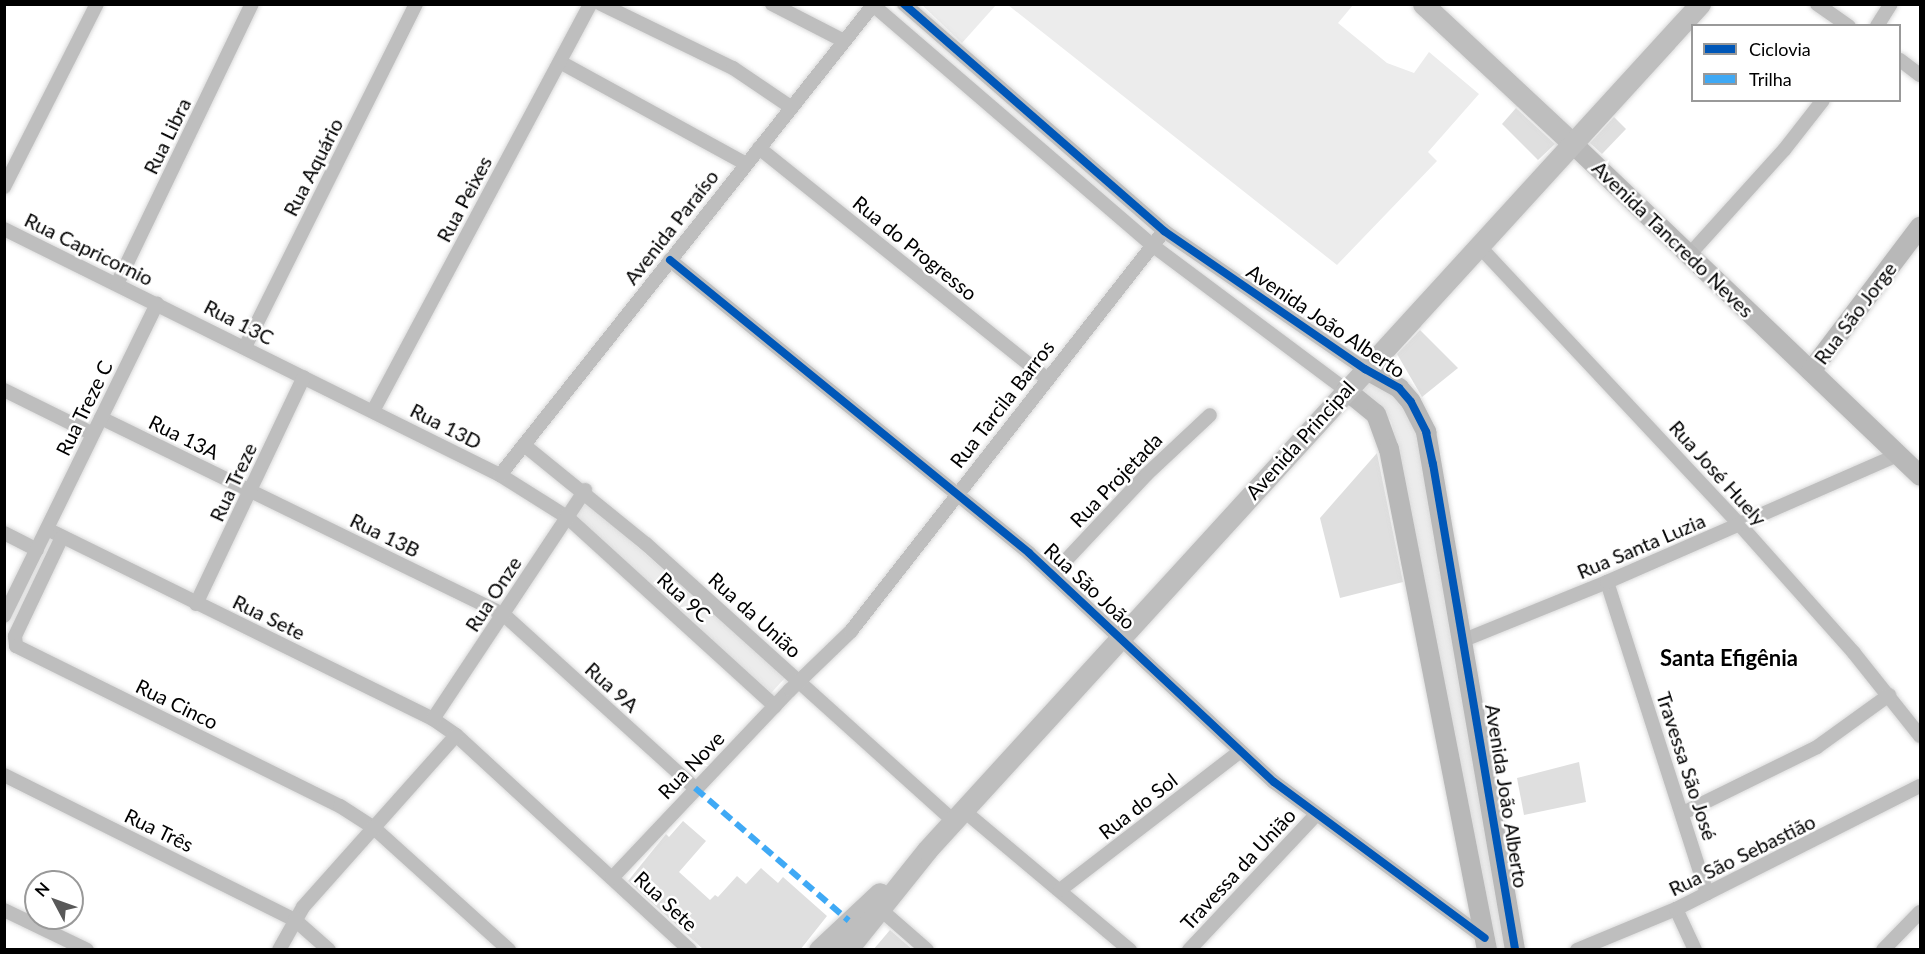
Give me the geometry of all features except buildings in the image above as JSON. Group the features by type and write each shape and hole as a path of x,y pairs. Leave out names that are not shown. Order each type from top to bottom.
{"main road":[{"name":"Avenida Tancredo Neves","path":"1423,4 1571,142"},
{"name":"Avenida Principal","path":"847,950 927,850 1571,142 1700,4"},
{"name":"Avenida Principal","path":"819,950 927,850"}],"street":[{"path":"4,188 97,4"},
{"name":"Rua Libra","path":"117,284 252,4"},
{"name":"Rua Aquário","path":"245,347 416,4"},
{"name":"Rua Peixes","path":"373,411 590,4"},
{"path":"601,4 733,68 792,108"},
{"path":"772,4 844,41"},
{"name":"Avenida João Alberto","path":"904,4 1164,231 1365,369 1399,388 1411,402 1426,432 1464,640 1515,950"},
{"path":"1817,4 1846,24"},
{"path":"1878,24 1891,4"},
{"name":"Avenida Paraíso","path":"500,475 874,5"},
{"name":"Avenida João Alberto","path":"874,5 1152,245 1376,414 1389,449 1486,944"},
{"path":"1901,61 1920,75"},
{"path":"560,62 746,164"},
{"path":"1689,255 1784,150 1820,102"},
{"name":"Avenida Tancredo Neves","path":"1571,142 1920,476"},
{"name":"Rua do Progresso","path":"759,148 1046,378"},
{"name":"Rua São Jorge","path":"1810,371 1920,227"},
{"name":"Rua Capricornio","path":"4,229 157,303"},
{"name":"Rua Tarcila Barros","path":"801,683 851,631 1046,378 1164,231"},
{"name":"Rua José Huely","path":"1478,245 1740,525 1889,695 1920,736"},
{"name":"Rua São João","path":"670,260 957,492 1053,574 1239,752 1315,816 1486,944"},
{"name":"Rua 13C","path":"157,303 304,377"},
{"name":"Rua Treze C","path":"4,616 157,303"},
{"name":"Rua 13D","path":"304,377 500,475 567,517"},
{"name":"Rua Treze","path":"196,603 304,377"},
{"path":"4,390 93,434"},
{"name":"Rua Projetada","path":"1053,574 1147,474 1210,415"},
{"name":"Rua 13A","path":"101,418 250,490"},
{"name":"Rua da União","path":"524,446 585,490 801,683 958,816 1060,890 1130,950"},
{"name":"Rua Santa Luzia","path":"1464,640 1607,582 1898,455"},
{"name":"Rua 13B","path":"250,490 503,614"},
{"name":"Rua Onze","path":"433,720 585,490"},
{"name":"Rua 9C","path":"567,517 776,706"},
{"name":"Rua Sete","path":"47,529 433,720 456,735 690,950"},
{"path":"4,534 37,550"},
{"name":"Rua Cinco","path":"62,537 15,636 16,646 340,806 374,828 509,950"},
{"name":"Travessa São José","path":"1607,582 1707,893"},
{"name":"Rua 9A","path":"503,614 695,788"},
{"name":"Rua Nove","path":"612,878 695,788 801,683"},
{"path":"1683,813 1817,747 1889,695"},
{"path":"279,950 295,920 333,873 456,735"},
{"name":"Rua do Sol","path":"1060,890 1239,752"},
{"name":"Rua Três","path":"4,776 295,920 329,950"},
{"name":"Rua São Sebastião","path":"1577,950 1676,909 1920,786"},
{"name":"Travessa da União","path":"1189,950 1315,816"},
{"path":"880,909 927,950"},
{"path":"1676,909 1695,950"},
{"path":"4,910 87,950"},
{"path":"1883,950 1920,912"}],"shaded area":[{"path":"922,5 996,5 962,43"},
{"path":"1008,5 1353,5 1338,23 1387,63 1414,73 1429,52 1479,94 1428,152 1437,161 1337,265"},
{"path":"1370,378 1396,397 1416,430 1509,949 1495,949 1397,445 1391,421 1361,390"},
{"path":"586,501 785,678 771,693 574,515"}],"marked path":[{"path":"695,788 849,921"}],"cycle path":[{"path":"904,4 1164,231 1365,369 1399,388 1411,402 1426,432 1433,464 1515,950"},
{"path":"670,260 1029,553 1274,782 1485,938"}],"district":[{"name":"Santa Efigênia","path":"1729,658"}]}
